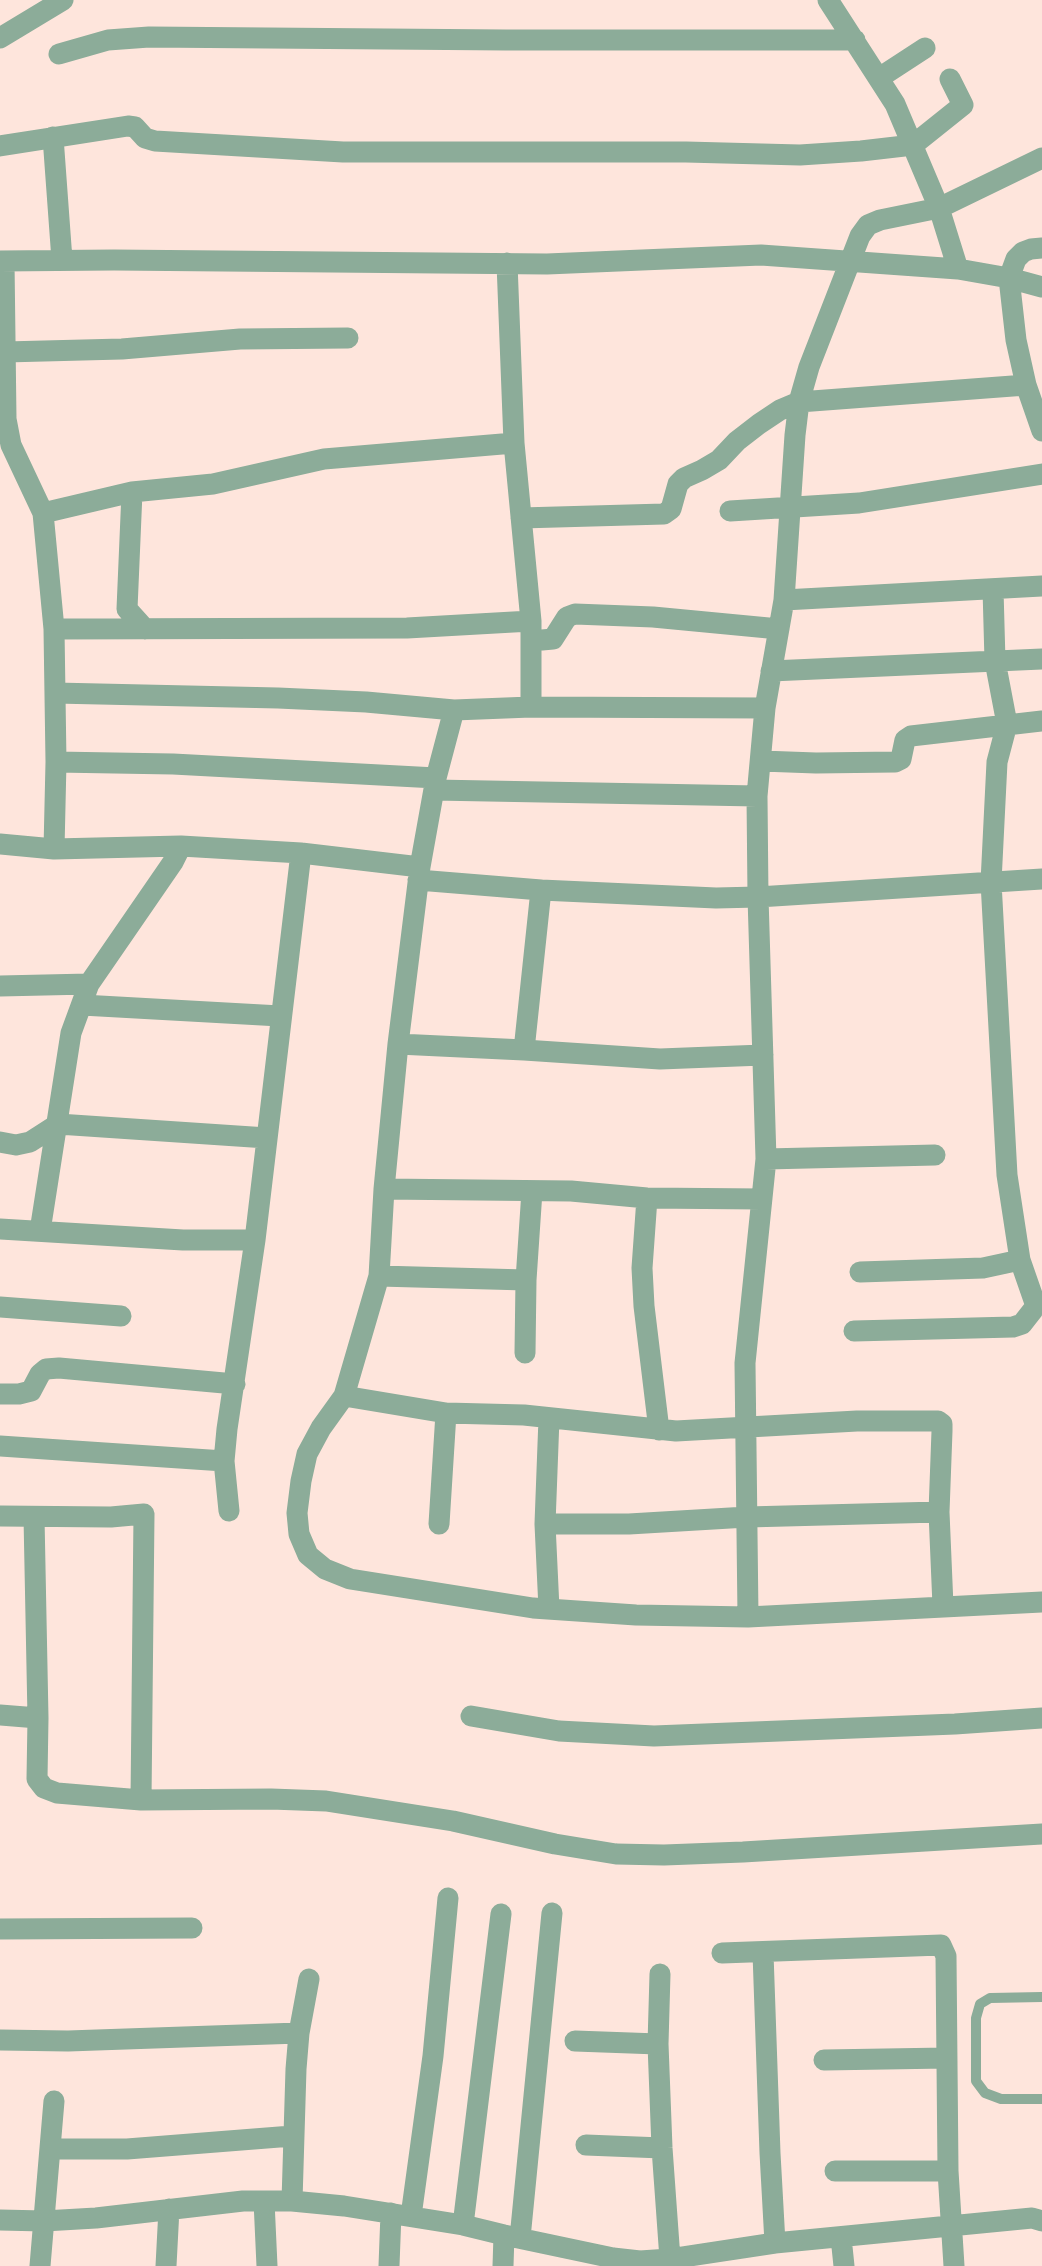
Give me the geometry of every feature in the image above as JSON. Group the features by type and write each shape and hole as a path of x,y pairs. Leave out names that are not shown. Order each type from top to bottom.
{"street":[{"path":"0,38 63,0"},
{"path":"828,0 895,104 939,208 958,269"},
{"path":"59,54 108,40 149,37 519,41 855,40"},
{"path":"879,78 925,48"},
{"path":"0,146 128,125 135,127 145,138 155,141 343,152 686,152 800,155 861,151 913,145 963,105 950,79"},
{"path":"53,137 62,260"},
{"path":"748,1618 745,1363 766,1159 757,796 765,708 784,600 799,402 809,368 850,261 860,236 868,225 939,208 1042,158"},
{"path":"1042,248 1031,248 1023,252 1016,260 1009,278 1016,340 1026,385 1042,430"},
{"path":"54,849 54,629 43,513 5,447 2,261 547,264 761,255 958,269 1042,287"},
{"path":"507,263 514,443 531,631 531,706"},
{"path":"3,341 122,349 240,339 348,338"},
{"path":"521,518 664,514 671,509 678,484 684,478 719,460 759,424 780,410 799,402 1026,385"},
{"path":"43,513 132,492 213,484 324,459 514,443"},
{"path":"730,511 859,503 1042,474"},
{"path":"132,492 127,608 145,629"},
{"path":"784,600 1042,586"},
{"path":"854,1331 1013,1327 1022,1324 1039,1305 1020,1261 1007,1175 991,882 997,762 1007,724 995,661 993,589"},
{"path":"54,629 407,628 531,631 553,639 566,617 575,614 653,617 779,629"},
{"path":"771,671 1042,659"},
{"path":"55,693 303,699 454,710 531,706 765,708"},
{"path":"454,710 435,784 419,874 398,1044 384,1189 379,1276 344,1396 321,1428 307,1454 297,1513 299,1534 309,1555 325,1569 350,1579 549,1609 636,1615 748,1618 1042,1602"},
{"path":"761,761 895,762 901,759 905,740 911,736 1042,722"},
{"path":"56,762 186,765 435,784 757,796"},
{"path":"0,844 54,849 181,846 301,853 419,874 541,890 716,898 1042,878"},
{"path":"40,1231 71,1033 89,984 173,862 181,846"},
{"path":"229,1511 224,1461 255,1240 301,853"},
{"path":"524,1050 541,890"},
{"path":"0,986 89,984"},
{"path":"82,1005 280,1016"},
{"path":"398,1044 660,1059 763,1055"},
{"path":"0,1142 16,1145 30,1142 58,1124 267,1138"},
{"path":"766,1159 935,1155"},
{"path":"384,1189 571,1191 647,1198 762,1199"},
{"path":"525,1353 526,1280 532,1191"},
{"path":"647,1198 642,1268 659,1430"},
{"path":"0,1229 183,1240 255,1240"},
{"path":"860,1272 983,1268 1020,1261"},
{"path":"379,1276 526,1280"},
{"path":"0,1307 121,1316"},
{"path":"0,1394 31,1391 40,1374 46,1369 58,1368 235,1384"},
{"path":"344,1396 446,1413 524,1415 676,1431 857,1420 938,1421 942,1424 939,1512 943,1606"},
{"path":"439,1524 446,1413"},
{"path":"549,1418 545,1524 549,1609"},
{"path":"0,1446 224,1461"},
{"path":"545,1524 629,1524 747,1517 939,1512"},
{"path":"0,1516 144,1514 141,1800"},
{"path":"34,1517 37,1779 44,1788 57,1793 141,1800 326,1801 453,1821 616,1854 743,1852 1042,1834"},
{"path":"0,1715 38,1717"},
{"path":"471,1716 559,1731 654,1736 1042,1718"},
{"path":"389,2266 433,2056 448,1898"},
{"path":"503,2266 512,2237 552,1913"},
{"path":"463,2225 501,1914"},
{"path":"0,1929 192,1928"},
{"path":"722,1953 941,1945 946,1956 948,2171 954,2266"},
{"path":"764,1953 775,2243"},
{"path":"660,1974 662,2148 670,2259"},
{"path":"292,2201 292,2136 299,2033 309,1979"},
{"path":"0,2040 68,2041 299,2033"},
{"path":"575,2041 659,2044"},
{"path":"824,2060 946,2058"},
{"path":"40,2266 54,2101"},
{"path":"50,2149 139,2148 292,2136"},
{"path":"586,2146 662,2148"},
{"path":"835,2171 948,2171"},
{"path":"0,2220 96,2218 243,2201 292,2201 344,2206 463,2225 614,2262 670,2259 775,2243 1032,2218 1042,2221"},
{"path":"264,2201 267,2266"},
{"path":"166,2266 169,2209"},
{"path":"841,2237 844,2266"}],"lane":[{"path":"1042,1997 990,1998 980,2004 976,2018 976,2081 985,2093 1001,2099 1042,2099"}]}
